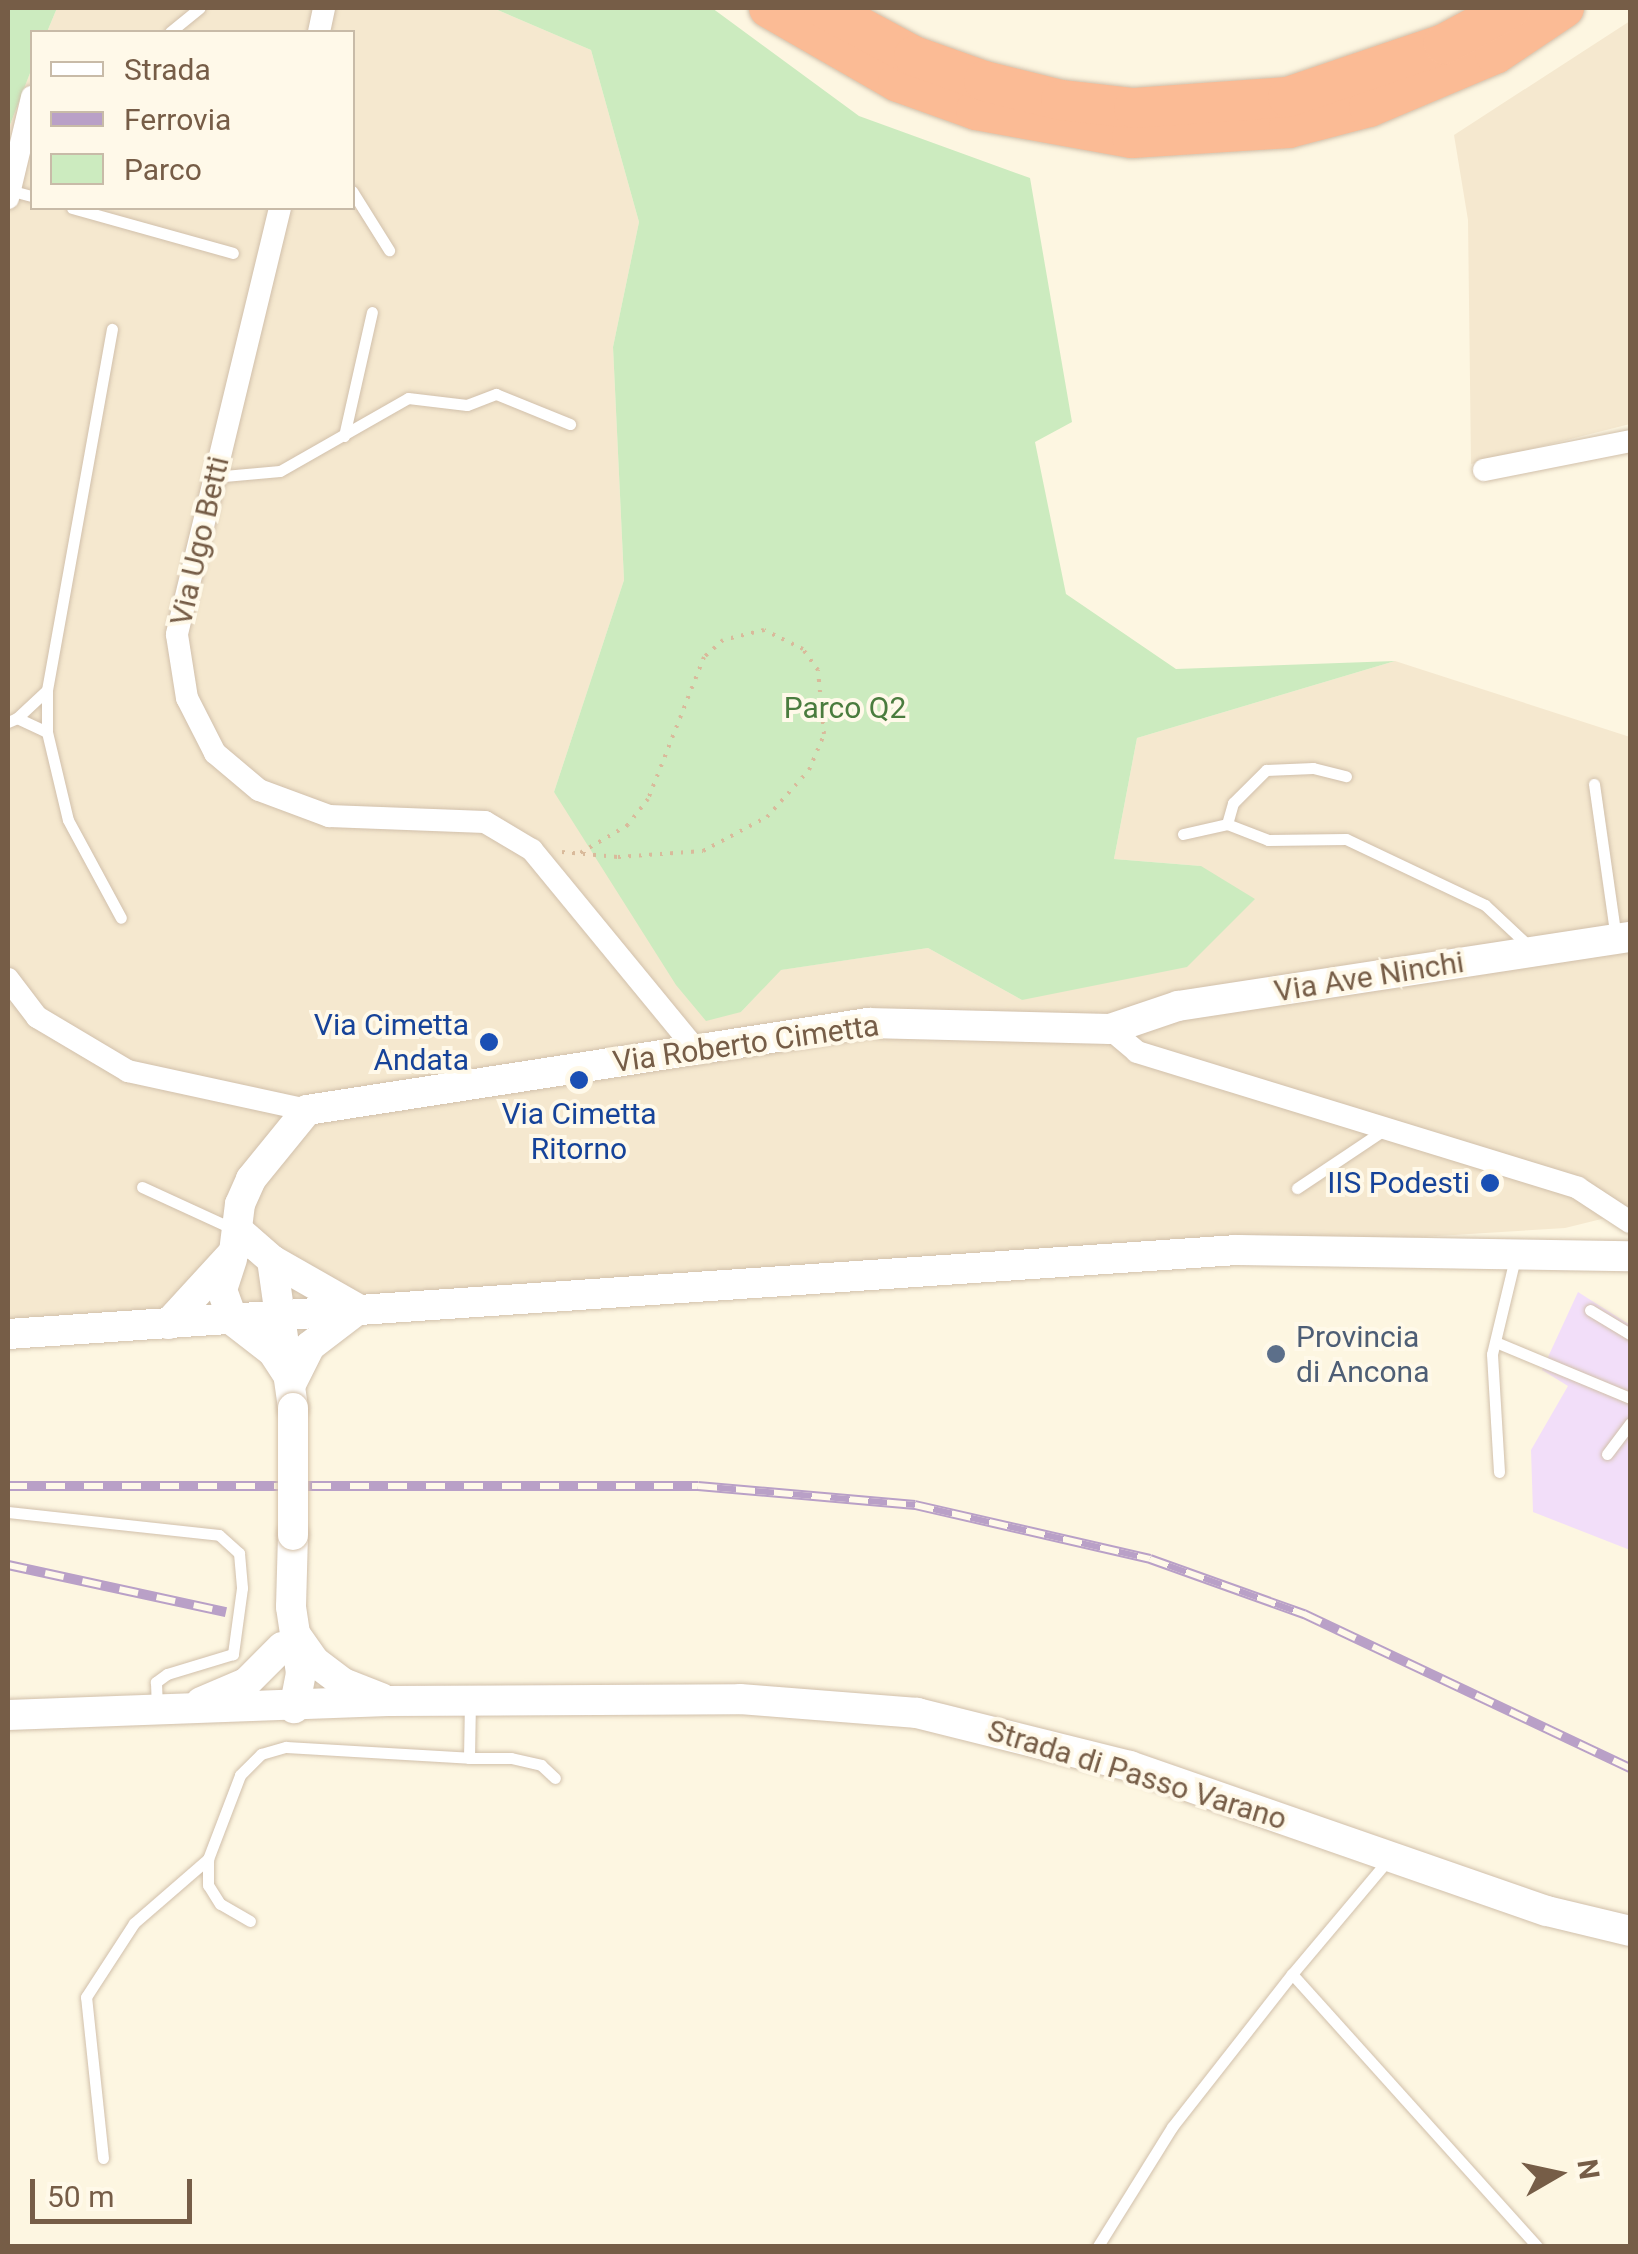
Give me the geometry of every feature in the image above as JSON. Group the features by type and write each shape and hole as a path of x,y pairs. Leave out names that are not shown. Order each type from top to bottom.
{"highway":[{"path":"769,8 898,82 976,110 1132,138 1289,128 1369,107 1495,54 1564,8"},
{"path":"824,8 914,56 984,81 1060,100 1134,108 1288,97 1444,44 1510,8"}],"street":[{"path":"8,194 29,120"},
{"name":"Via Ugo Betti","path":"280,210 177,635 187,698 215,753 259,790 330,816 485,822 532,850 696,1050"},
{"path":"1484,470 1630,441"},
{"name":"Via Ave Ninchi","path":"1110,1029 1178,1006 1623,938"},
{"path":"8,979 37,1017 128,1071 307,1110 251,1179 240,1204 237,1242 222,1290 233,1320 272,1352 293,1395"},
{"name":"Via Roberto Cimetta","path":"307,1110 868,1023 1110,1029"},
{"path":"1110,1029 1137,1052 1578,1188 1630,1222"},
{"path":"237,1242 359,1310"},
{"path":"168,1324 237,1242"},
{"path":"8,1334 1238,1250 1515,1258 1630,1256"},
{"path":"272,1260 285,1316 293,1395 289,1628 294,1708"},
{"path":"293,1395 310,1346 359,1310"},
{"name":"Strada di Passo Varano","path":"171,1710 246,1684 289,1628 314,1661 343,1683 388,1701"},
{"name":"Strada di Passo Varano","path":"8,1715 294,1708 388,1701 740,1699 916,1713 1130,1766 1548,1910 1630,1931"}],"lane":[{"path":"172,30 200,8"},
{"path":"355,195 389,250"},
{"path":"79,210 233,253"},
{"path":"344,436 372,312"},
{"path":"112,329 47,690 47,732 68,820 121,918"},
{"path":"214,477 280,471 408,398 467,405 496,394 570,424"},
{"path":"12,720 47,690"},
{"path":"12,720 47,732"},
{"path":"1228,824 1232,803 1266,770 1313,768 1346,776"},
{"path":"1594,784 1623,938"},
{"path":"1184,834 1228,824 1268,840 1346,838 1485,904 1535,952"},
{"path":"1296,1188 1387,1129"},
{"path":"142,1187 237,1242"},
{"path":"1498,1472 1492,1354 1498,1343 1515,1258"},
{"path":"1590,1310 1630,1334"},
{"path":"1498,1343 1630,1398"},
{"path":"1608,1454 1630,1423"},
{"path":"8,1512 219,1534 239,1553 242,1588 232,1654 166,1674 156,1682 171,1710"},
{"path":"469,1758 470,1702"},
{"path":"250,1920 220,1904 208,1885 208,1859 240,1775 261,1754 286,1748 511,1758 542,1765 555,1778"},
{"path":"1098,2246 1172,2127 1292,1974 1391,1857"},
{"path":"104,2158 86,1997 134,1924 208,1859"},
{"path":"1292,1974 1537,2246"}],"path":[{"path":"532,850 580,853 703,851 767,818 809,770 824,734 818,670 803,650 764,630 723,640 704,657 648,799 628,825 580,853"}],"shaded area":[{"path":"57,8 493,8 591,50 639,222 613,347 624,580 554,792 741,1012 780,970 928,948 1022,1000 1201,866 1114,859 1137,738 1395,661 1630,737 1630,1212 1565,1228 8,1324 8,130 30,73 30,210 355,210 355,30 48,30"},
{"path":"1630,21 1630,424 1471,464 1468,220 1454,135"},
{"path":"1578,1292 1630,1325 1630,1550 1533,1512 1531,1450 1568,1386 1542,1370"}],"green space":[{"path":"8,8 57,8 48,30 30,30 30,73 8,130"},
{"name":"Parco Q2","path":"493,8 712,8 859,116 1030,178 1072,422 1035,442 1066,594 1176,669 1395,661 1137,738 1114,859 1201,866 1255,899 1187,967 1022,1000 928,948 781,970 741,1012 706,1021 676,985 554,792 624,580 613,347 639,222 591,50"}],"railway":[{"path":"8,1486 698,1486 915,1505 1150,1559 1304,1614 1630,1768"},
{"path":"8,1565 226,1612"}],"place":[{"name":"Via Cimetta Andata","path":"489,1042"},
{"name":"Via Cimetta Ritorno","path":"579,1080"},
{"name":"IIS Podesti","path":"1490,1183"},
{"name":"Provincia di Ancona","path":"1276,1354"}]}
